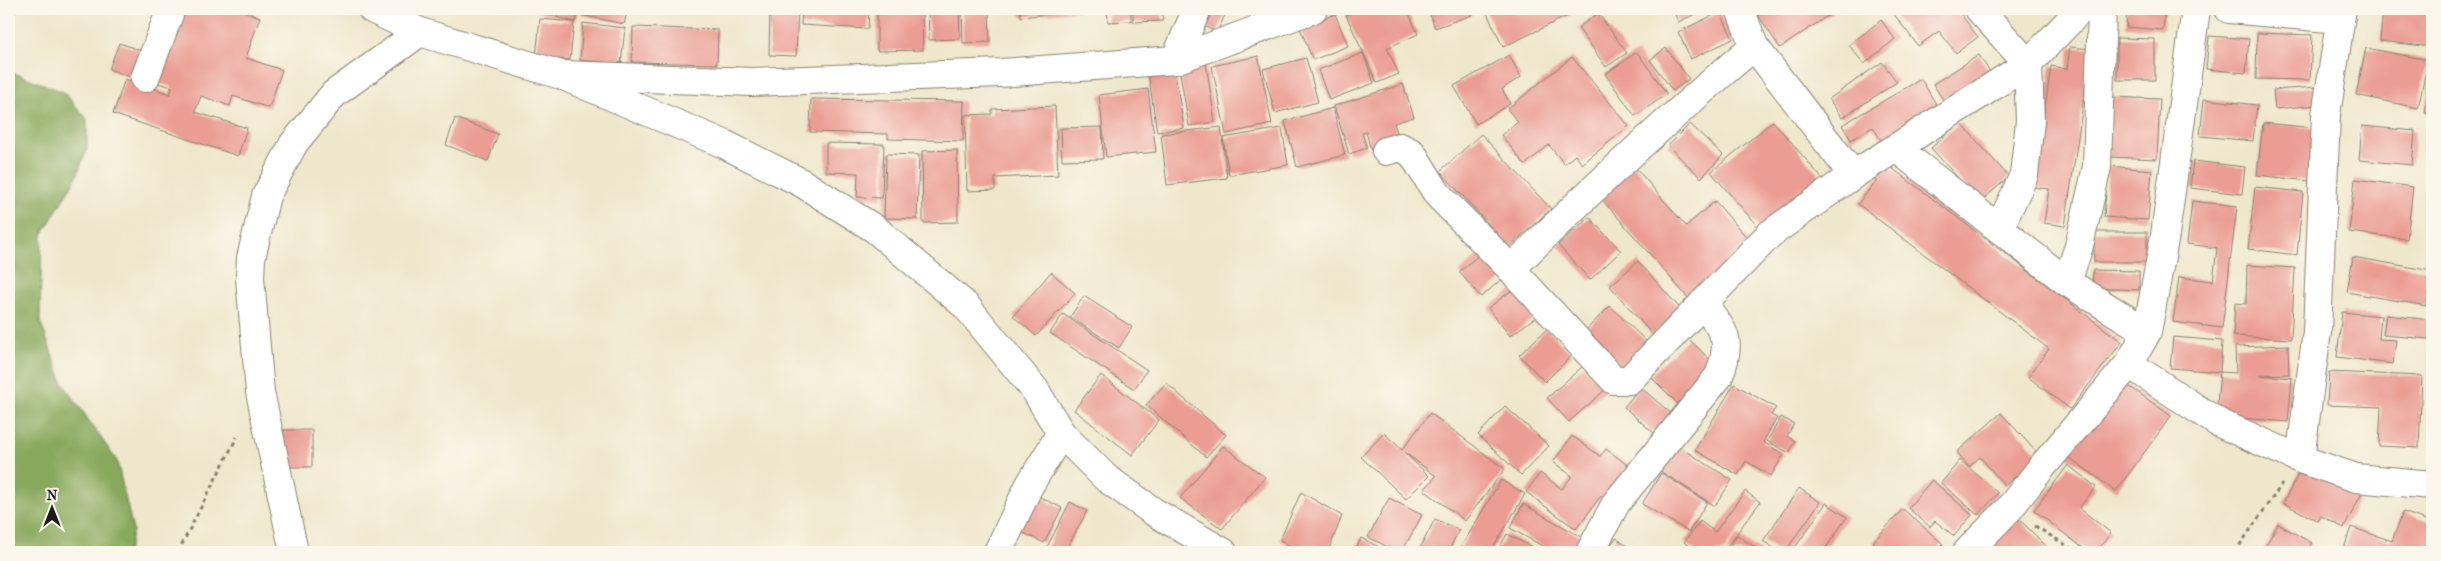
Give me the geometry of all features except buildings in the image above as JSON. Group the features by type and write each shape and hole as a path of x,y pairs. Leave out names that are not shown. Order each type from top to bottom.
{"street":[{"path":"144,78 171,9"},
{"path":"372,9 420,32 561,75 724,144 802,183 875,228 966,306 1035,390 1061,433 1106,478 1154,512 1223,552"},
{"path":"1175,60 1197,9"},
{"path":"561,75 752,82 1001,73 1175,60 1312,9"},
{"path":"1740,9 1754,46 1853,175"},
{"path":"1979,9 2028,64 2030,120 2024,175 1999,229"},
{"path":"1386,150 1400,147 1412,153 1438,195 1511,269 1614,380 1622,382 1629,380 1770,234 1853,175 2028,64 2081,9"},
{"path":"2067,282 2080,246 2097,168 2102,9"},
{"path":"1967,552 2010,510 2042,466 2129,364 2147,332 2165,235 2196,9"},
{"path":"2229,9 2341,14 2326,115 2317,332 2300,459"},
{"path":"294,552 260,392 250,278 251,258 266,196 294,143 334,94 420,32"},
{"path":"1511,269 1589,192 1686,104 1754,46"},
{"path":"1896,148 2067,282 2147,332"},
{"path":"1590,552 1616,503 1719,376 1724,361 1726,339 1703,303"},
{"path":"2129,364 2217,422 2300,459 2356,478 2432,485"},
{"path":"998,552 1029,486 1061,433"}],"path":[{"path":"178,552 238,435"},
{"path":"2236,552 2300,459"},
{"path":"2010,510 2077,552"}],"green space":[{"path":"9,71 64,92 87,119 87,149 76,178 42,235 40,321 63,383 117,461 133,530 128,552 9,552"}]}
